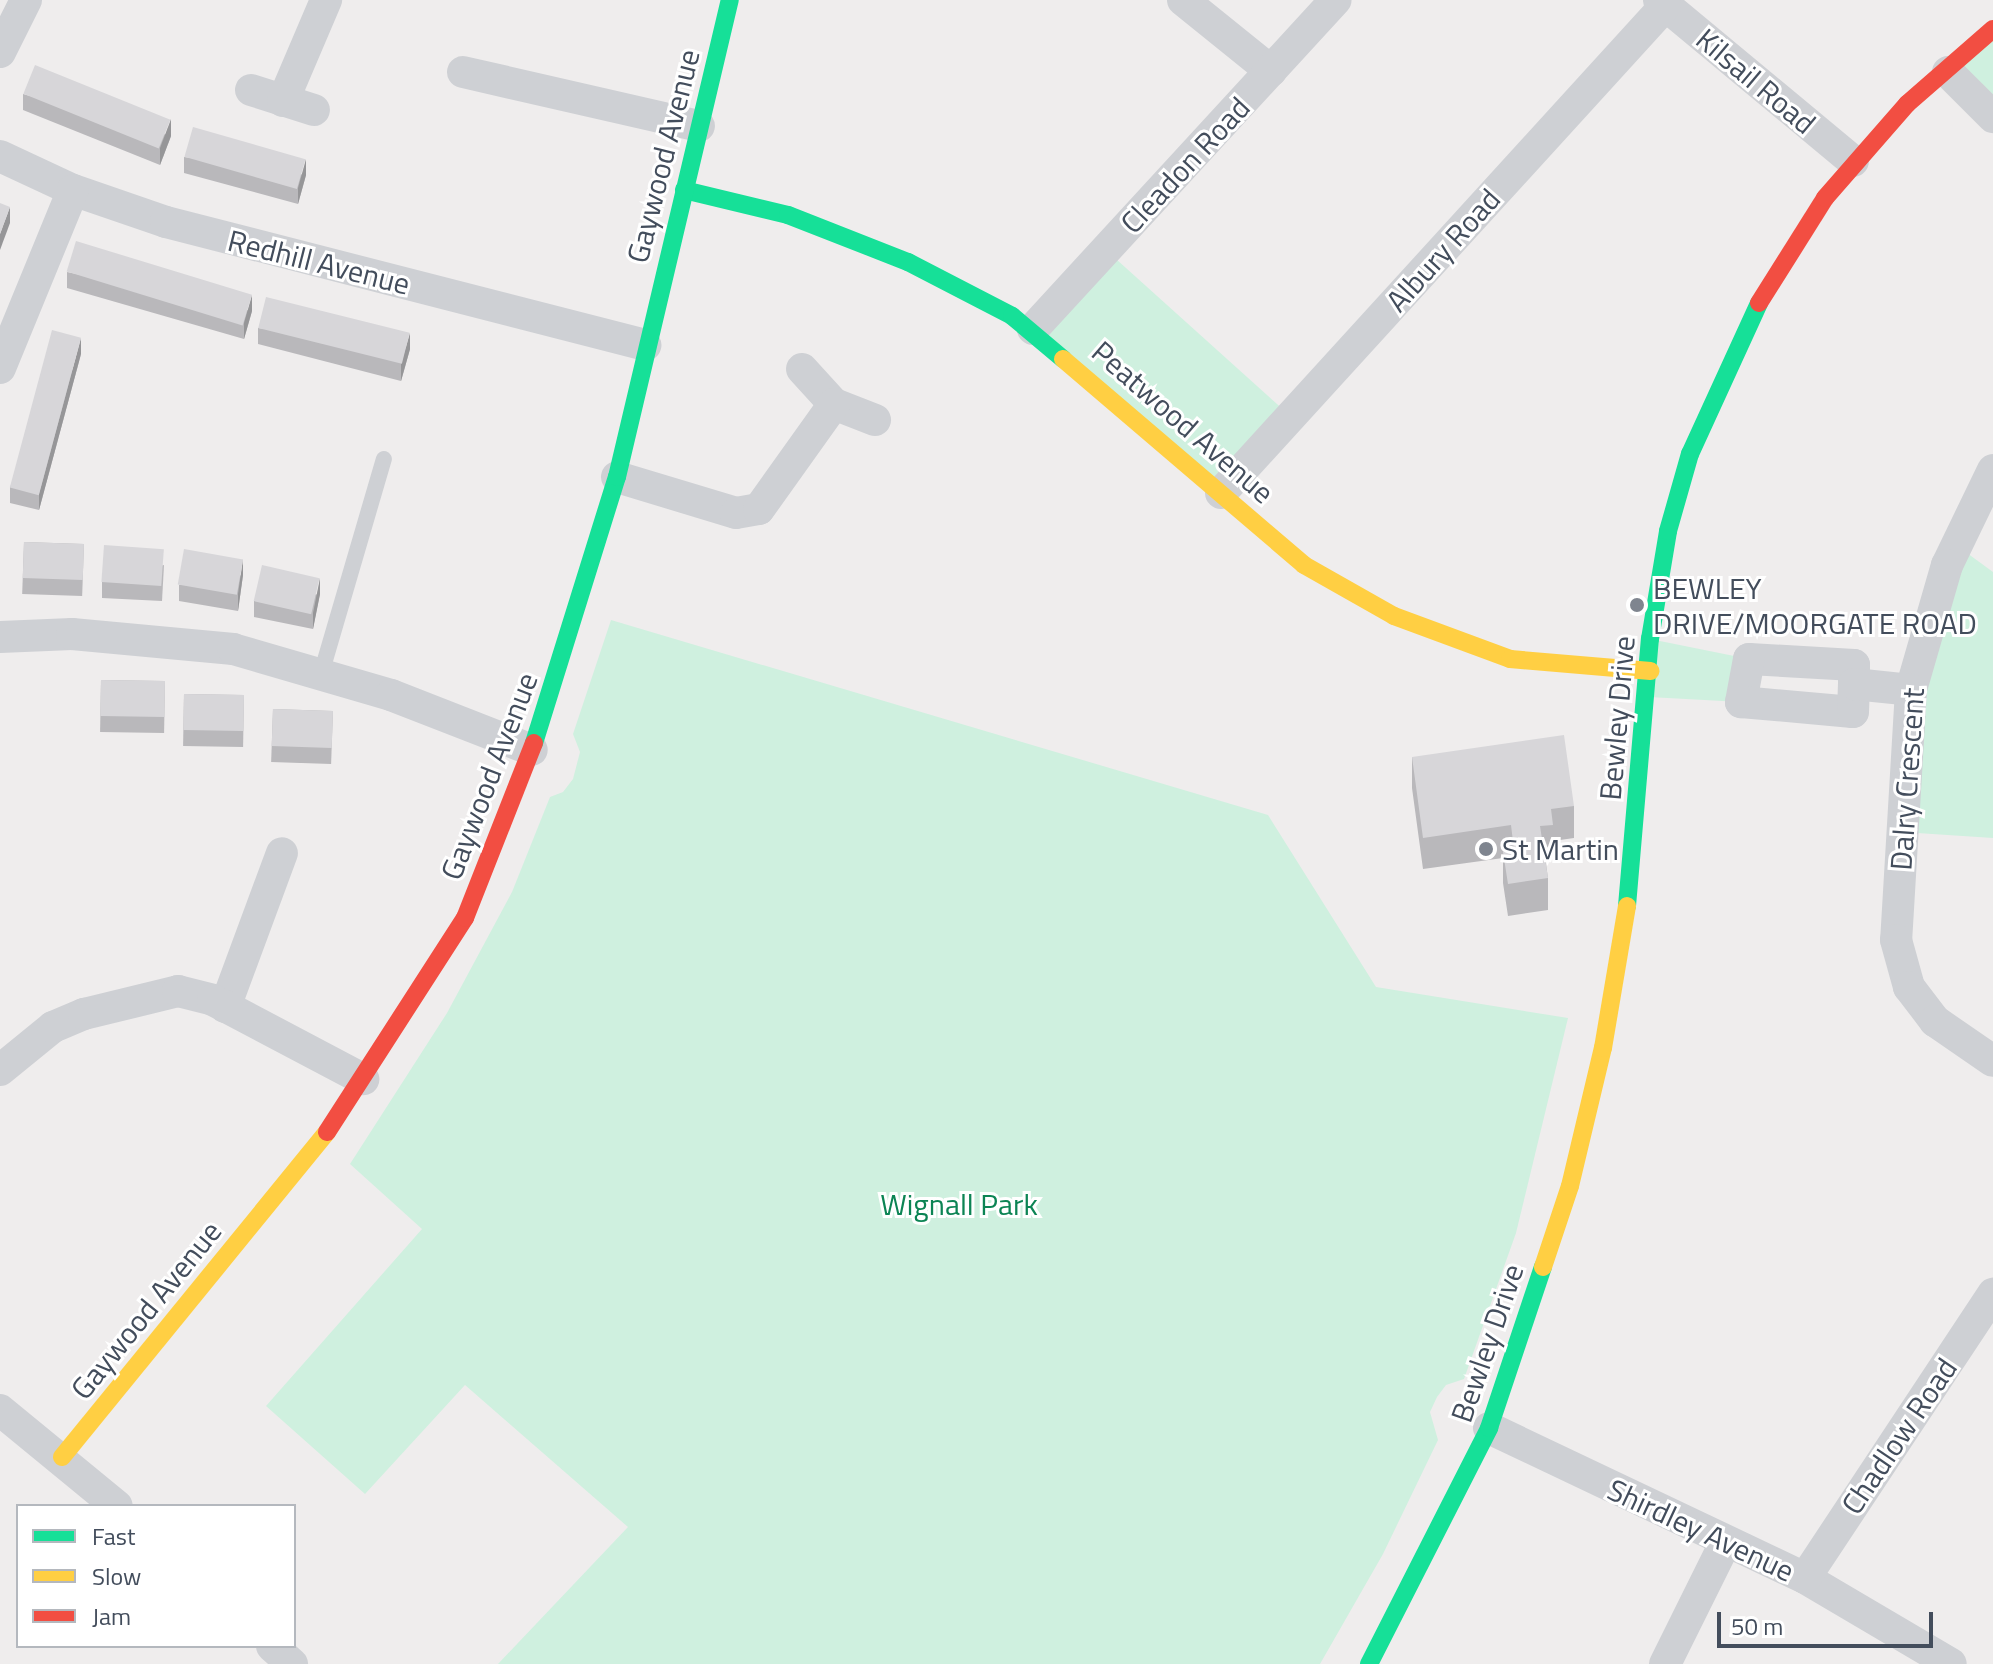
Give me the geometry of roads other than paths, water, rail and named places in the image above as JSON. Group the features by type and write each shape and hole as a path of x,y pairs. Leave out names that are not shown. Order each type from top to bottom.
{"street":[{"path":"0,52 26,0"},
{"path":"283,101 326,0"},
{"name":"Gaywood Avenue","path":"62,1457 340,1116 465,918 532,750 617,477 645,345 730,0"},
{"path":"1183,0 1210,17 1271,71"},
{"name":"Cleadon Road","path":"1033,329 1336,0"},
{"name":"Kilsail Road","path":"1662,3 1853,161"},
{"name":"Albury Road","path":"1221,493 1662,3"},
{"name":"Bewley Drive","path":"1369,1664 1489,1428 1570,1186 1603,1048 1629,896 1650,671 1668,531 1690,454 1747,321 1853,161 1907,104 1948,72 1993,29"},
{"path":"463,72 699,126"},
{"path":"1948,72 1993,117"},
{"path":"251,90 314,110"},
{"name":"Redhill Avenue","path":"0,156 73,190 181,226 645,345"},
{"path":"0,368 73,190"},
{"name":"Peatwood Avenue","path":"684,190 788,215 908,262 1033,329 1304,565 1394,616 1510,659 1650,671"},
{"path":"802,369 834,404 875,420"},
{"path":"617,477 736,513 759,509 834,404"},
{"name":"Dalry Crescent","path":"1993,470 1947,565 1911,690 1896,940 1909,987 1935,1021 1993,1061"},
{"path":"0,637 72,634 233,649 391,695 532,750"},
{"path":"1854,684 1911,690"},
{"path":"225,1007 282,853"},
{"path":"0,1070 53,1027 84,1014 178,991 225,1007 363,1079"},
{"name":"Chadlow Road","path":"1805,1578 1993,1294"},
{"path":"0,1410 62,1457 115,1504"},
{"name":"Shirdley Avenue","path":"1489,1428 1725,1543 1805,1578 1951,1664"},
{"path":"1665,1664 1725,1543"},
{"path":"274,1648 292,1664"}],"lane":[{"path":"321,674 384,459"}],"place":[{"name":"BEWLEY DRIVE/MOORGATE ROAD","path":"1637,605"},
{"name":"St Martin","path":"1486,849"}],"park label":[{"name":"Wignall Park","path":"959,1204"}]}
